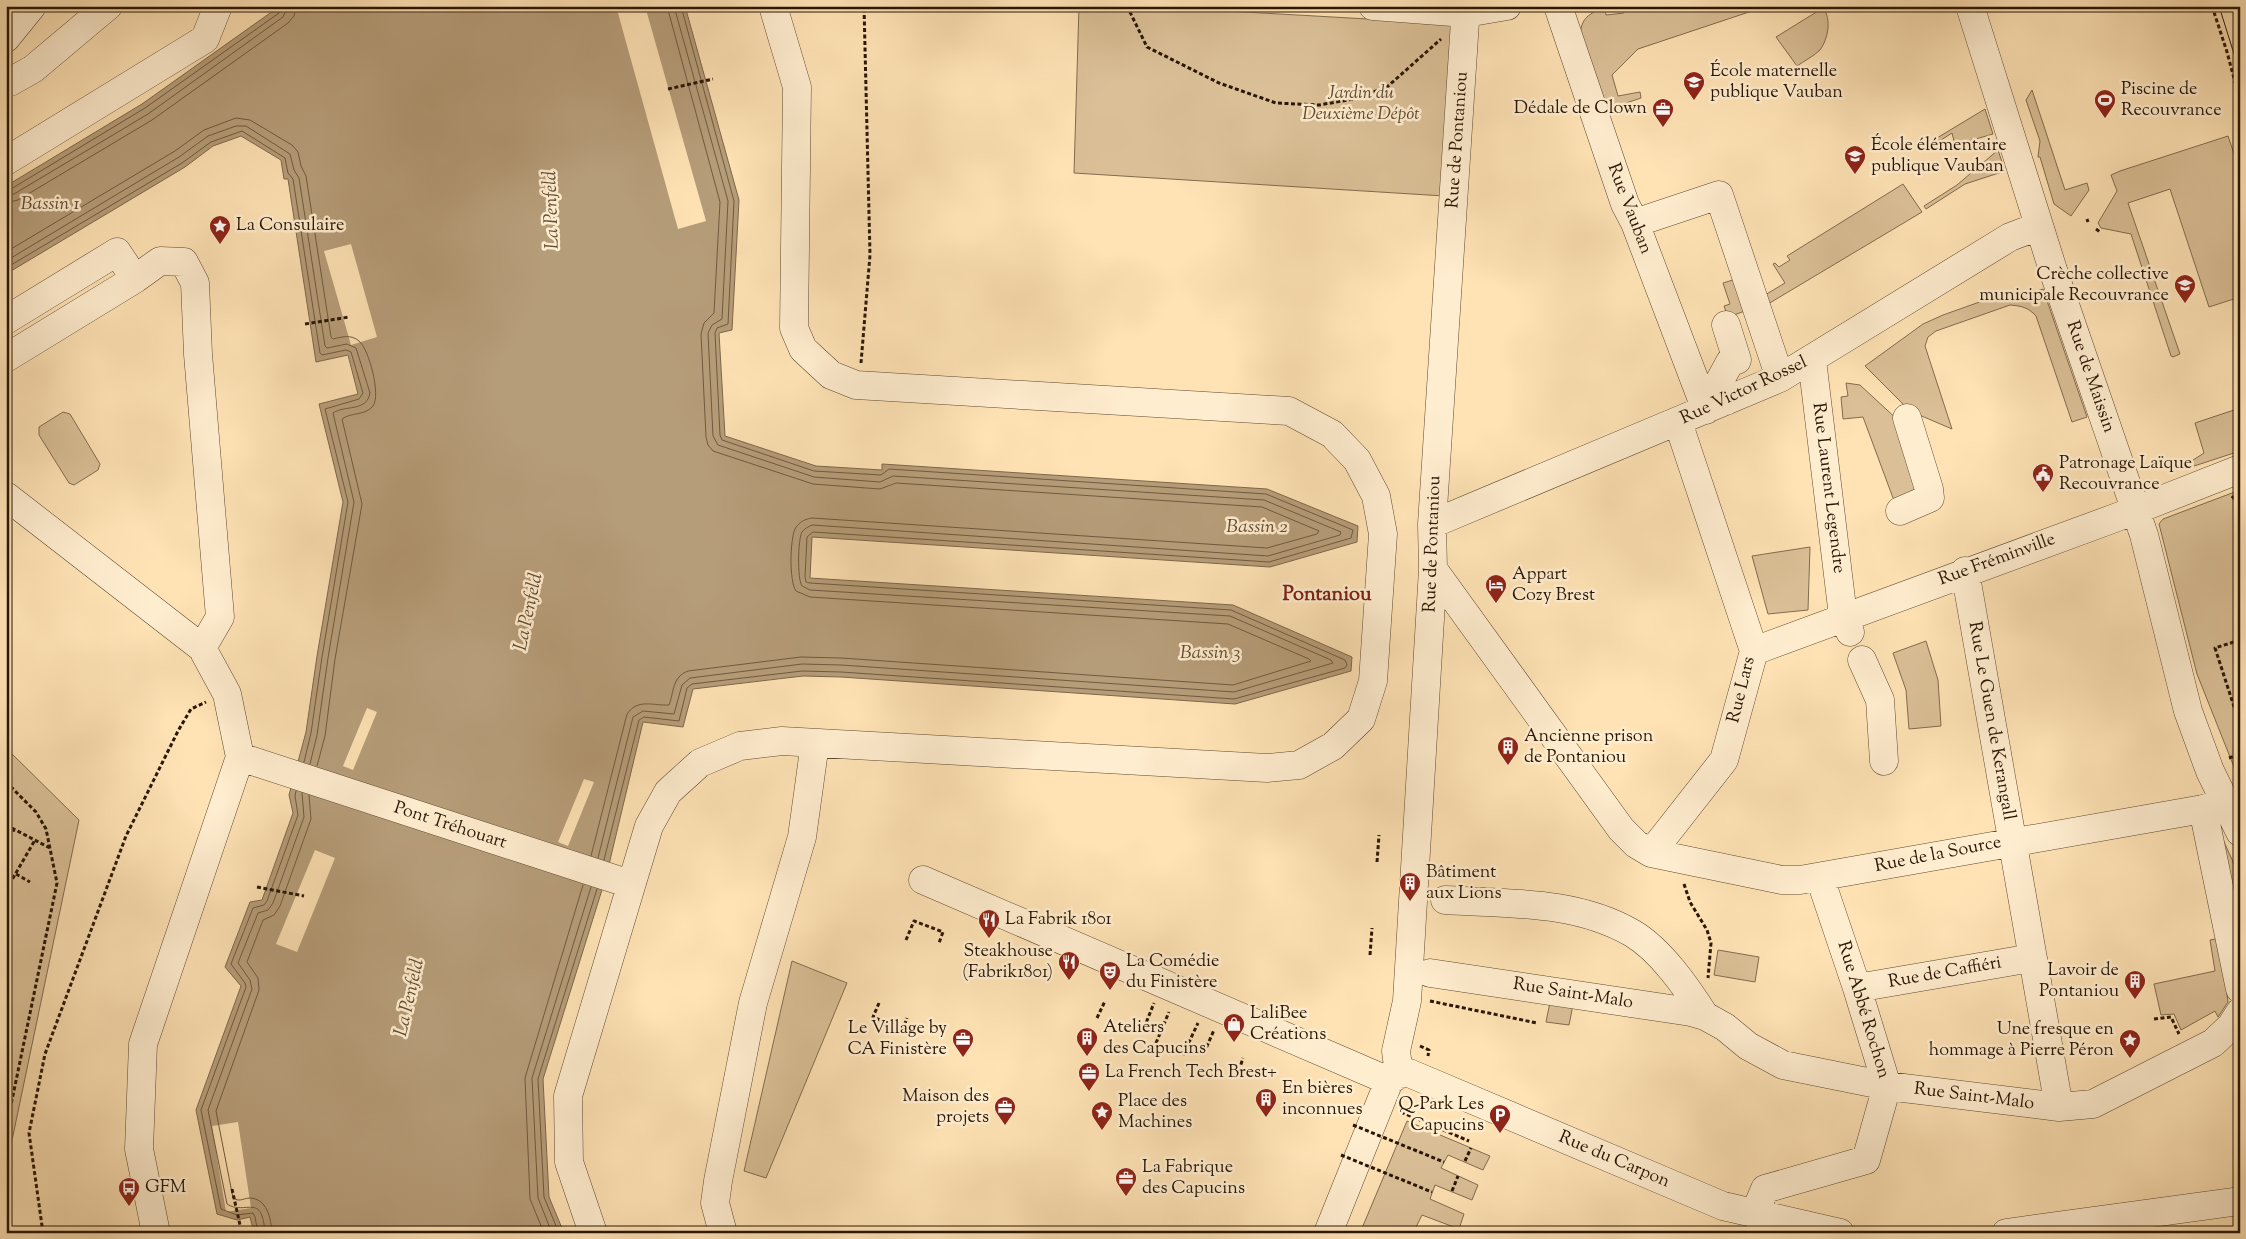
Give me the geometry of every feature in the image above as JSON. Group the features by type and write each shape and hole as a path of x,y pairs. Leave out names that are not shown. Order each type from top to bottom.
{"street":[{"path":"6,38 32,6"},
{"path":"6,80 10,82 33,69 108,6"},
{"path":"6,161 205,39 218,6"},
{"path":"594,1233 570,1162 568,1096 618,881 668,792 700,763 740,746 782,740 1267,768 1298,765 1333,746 1361,718 1373,681 1383,534 1376,496 1357,460 1332,434 1289,411 856,385 831,376 803,349 794,328 797,87 773,6"},
{"path":"1373,6 1466,10 1507,6"},
{"name":"Rue Vauban","path":"1558,6 1625,204 1716,406"},
{"name":"Rue de Maissin","path":"1970,6 2039,226 2144,535 2188,711 2210,770 2214,805 2240,832"},
{"name":"Rue de Pontaniou","path":"1328,1233 1383,1078 1396,1052 1416,1001 1418,815 1433,569 1432,524 1466,10"},
{"path":"1635,223 1719,195 1780,378"},
{"name":"Rue Victor Rossel","path":"1432,524 1780,378 2010,237 2039,226"},
{"path":"6,320 117,252 135,279"},
{"path":"6,358 135,279 160,261 184,262 195,283 198,354 220,617 202,648"},
{"path":"1716,406 1718,384 1730,362 1737,360 1726,325"},
{"name":"Rue Laurent Legendre","path":"1812,360 1847,624"},
{"path":"1900,510 1930,498 1930,489 1907,418"},
{"name":"Rue Lars","path":"1651,853 1724,760 1754,651 1678,422"},
{"name":"Rue Fréminville","path":"1754,651 1847,624 1965,571 2135,510 2240,469"},
{"path":"6,496 202,648 227,694 240,757 144,1044 139,1149 156,1233"},
{"path":"1433,569 1621,829 1636,844 1651,853"},
{"name":"Rue Le Guen de Kerangall","path":"1965,571 2059,1107"},
{"path":"1862,660 1880,700 1884,761"},
{"path":"723,1233 715,1203 718,1181 753,1003 802,838 815,742"},
{"name":"Pont Tréhouart","path":"240,757 618,881"},
{"path":"2214,805 2240,989"},
{"name":"Rue de la Source","path":"1651,853 1782,880 1820,878 2214,805"},
{"name":"Rue Abbé Rochon","path":"1754,1215 1765,1188 1866,1160 1887,1086 1858,988 1820,878"},
{"name":"Rue du Carpon","path":"923,880 1383,1078 1409,1073 1718,1204 1754,1215 1840,1233"},
{"path":"1445,900 1560,907 1615,925 1632,934 1658,955 1691,995 1705,1016"},
{"name":"Rue de Caffiéri","path":"1858,988 2032,958"},
{"name":"Rue Saint-Malo","path":"1430,972 1691,1012 1705,1016 1725,1027 1770,1060 1783,1066 1887,1086 2059,1107 2093,1104 2213,1043 2231,1026 2240,1012"},
{"path":"2006,1233 2240,1201"}],"path":[{"path":"856,385 860,371 870,254 864,6"},
{"path":"1127,6 1147,47 1219,83 1276,103 1319,104 1354,99 1386,87 1445,35"},
{"path":"2212,6 2240,101"},
{"path":"668,89 713,79"},
{"path":"2096,229 2100,232"},
{"path":"305,324 349,317"},
{"path":"2240,640 2215,648 2240,725"},
{"path":"43,1233 30,1133 45,1054 126,836 178,731 191,709 227,694"},
{"path":"6,782 36,812 46,829 57,883 6,1129"},
{"path":"6,825 50,848"},
{"path":"6,832 16,830"},
{"path":"1377,862 1379,835"},
{"path":"6,890 35,840"},
{"path":"1684,860 1683,880 1690,902 1707,930 1711,943"},
{"path":"16,874 30,882"},
{"path":"257,887 304,896"},
{"path":"906,940 914,921 943,932 939,943"},
{"path":"1370,955 1372,928"},
{"path":"1144,1028 1156,998"},
{"path":"1098,1018 1105,1001"},
{"path":"1416,1001 1537,1023"},
{"path":"879,1003 873,1017 903,1029 908,1018"},
{"path":"1156,1043 1173,1004"},
{"path":"1184,1055 1200,1017"},
{"path":"2154,1019 2171,1017 2189,1055"},
{"path":"1204,1053 1216,1024"},
{"path":"1237,1077 1243,1058"},
{"path":"1383,1078 1469,1140"},
{"path":"1354,1125 1444,1162"},
{"path":"1465,1161 1471,1148"},
{"path":"1341,1155 1432,1192"},
{"path":"1452,1192 1458,1176"},
{"path":"232,1189 240,1225"}],"green space":[{"name":"Jardin du Deuxième Dépôt","path":"1079,6 1138,6 1456,24 1444,196 1074,173"},
{"path":"1624,6 1767,6 1638,49 1612,75 1618,96 1640,92 1641,98 1608,109 1580,36 1582,25 1590,14 1605,8 1606,15 1624,13"},
{"path":"1823,8 1828,23 1825,40 1820,50 1797,66 1776,37"},
{"path":"2032,90 2065,190 2087,183 2089,190 2071,216 2054,204 2040,157 2038,157 2040,141 2026,100"},
{"path":"1985,109 1993,134 1955,145 1952,133 1924,151 1922,147"},
{"path":"2228,136 2240,171 2240,297 2209,307 2170,189 2128,203 2180,354 2173,357 2171,356 2131,234 2101,228 2098,223 2117,191 2111,175"},
{"path":"1998,150 2005,171 1965,184 1926,209 1924,206 1957,185"},
{"path":"1903,184 1922,212 1763,307 1760,298 1785,283 1773,264 1775,263 1779,267 1790,260 1787,256"},
{"path":"1736,279 1748,310 1728,317 1724,306 1730,304 1723,283"},
{"path":"2043,289 2087,417 2072,422 2036,316 2021,307 2010,305 1936,331 1928,337 1925,346 1952,429 1910,411 1865,366 1923,324 1943,315 2002,294 2012,292 2027,294"},
{"path":"1846,383 1860,385 1900,422 1923,492 1896,506 1863,417 1843,419 1841,397 1848,396"},
{"path":"2240,408 2240,451 2188,468 2187,464 2204,453 2195,423"},
{"path":"63,412 70,414 100,464 98,470 74,485 69,483 39,435 39,427"},
{"path":"2240,490 2240,782 2197,674 2159,524 2163,519"},
{"path":"1810,547 1808,610 1768,614 1752,556"},
{"path":"1926,641 1938,680 1941,726 1909,729 1906,690 1893,653"},
{"path":"6,748 79,820 6,1169"},
{"path":"2219,831 2240,877 2240,933"},
{"path":"2220,938 2228,1002 2218,1017 2215,1011 2181,1030 2174,1014 2161,1015 2154,984 2215,971 2210,940"},
{"path":"1718,950 1759,957 1755,982 1714,975"},
{"path":"792,961 847,983 766,1178 744,1171"},
{"path":"1550,1002 1573,1005 1569,1025 1546,1022"},
{"path":"1407,1121 1490,1156 1483,1170 1448,1155 1441,1168 1478,1185 1472,1200 1435,1185 1430,1199 1464,1214 1459,1229 1422,1215 1415,1229 1424,1233 1360,1233"}],"water":[{"path":"280,6 685,6 739,200 732,330 719,333 725,436 816,466 882,470 882,464 1267,489 1358,526 1357,542 1270,567 812,537 810,578 1233,605 1352,657 1351,671 1235,704 841,677 803,676 693,689 683,727 643,722 606,877 543,1079 549,1197 564,1233 254,1233 250,1217 237,1220 217,1214 196,1110 241,986 225,967 250,902 262,900 293,813 289,795 306,732 343,502 319,404 358,394 348,355 316,362 288,179 284,179 281,160 241,136 213,146 185,167 6,274 6,186 142,104"}],"pier":[{"path":"616,6 645,6 706,221 678,229"},
{"path":"351,244 377,337 351,345 324,251"},
{"path":"367,708 377,712 353,770 343,766"},
{"path":"584,779 594,782 568,846 558,842"},
{"path":"315,850 335,858 297,952 276,944"},
{"path":"238,1122 251,1208 226,1212 212,1126"}],"tram line":[{"path":"2219,6 2240,73"},
{"path":"2232,6 2240,31"}],"place":[{"name":"École maternelle publique Vauban","path":"1694,101"},
{"name":"Piscine de Recouvrance","path":"2105,119"},
{"name":"Dédale de Clown","path":"1663,128"},
{"name":"École élémentaire publique Vauban","path":"1855,175"},
{"name":"La Consulaire","path":"220,245"},
{"name":"Crèche collective municipale Recouvrance","path":"2185,304"},
{"name":"Patronage Laïque Recouvrance","path":"2043,493"},
{"name":"Appart Cozy Brest","path":"1496,604"},
{"name":"Ancienne prison de Pontaniou","path":"1508,766"},
{"name":"Bâtiment aux Lions","path":"1410,902"},
{"name":"La Fabrik 1801","path":"989,939"},
{"name":"Steakhouse (Fabrik1801)","path":"1069,981"},
{"name":"La Comédie du Finistère","path":"1110,991"},
{"name":"Lavoir de Pontaniou","path":"2135,1000"},
{"name":"LaliBee Créations","path":"1234,1043"},
{"name":"Ateliers des Capucins","path":"1087,1057"},
{"name":"Le Village by CA Finistère","path":"963,1058"},
{"name":"Une fresque en hommage à Pierre Péron","path":"2130,1059"},
{"name":"La French Tech Brest+","path":"1089,1092"},
{"name":"En bières inconnues","path":"1266,1118"},
{"name":"Maison des projets","path":"1005,1126"},
{"name":"Place des Machines","path":"1102,1131"},
{"name":"Q-Park Les Capucins","path":"1500,1134"},
{"name":"La Fabrique des Capucins","path":"1126,1197"},
{"name":"GFM","path":"129,1207"}],"district":[{"name":"Pontaniou","path":"1327,595"}],"water label":[{"name":"Bassin 1","path":"50,204"},
{"name":"La Penfeld","path":"552,210"},
{"name":"Bassin 2","path":"1257,527"},
{"name":"La Penfeld","path":"529,612"},
{"name":"Bassin 3","path":"1210,653"},
{"name":"La Penfeld","path":"410,998"}]}
